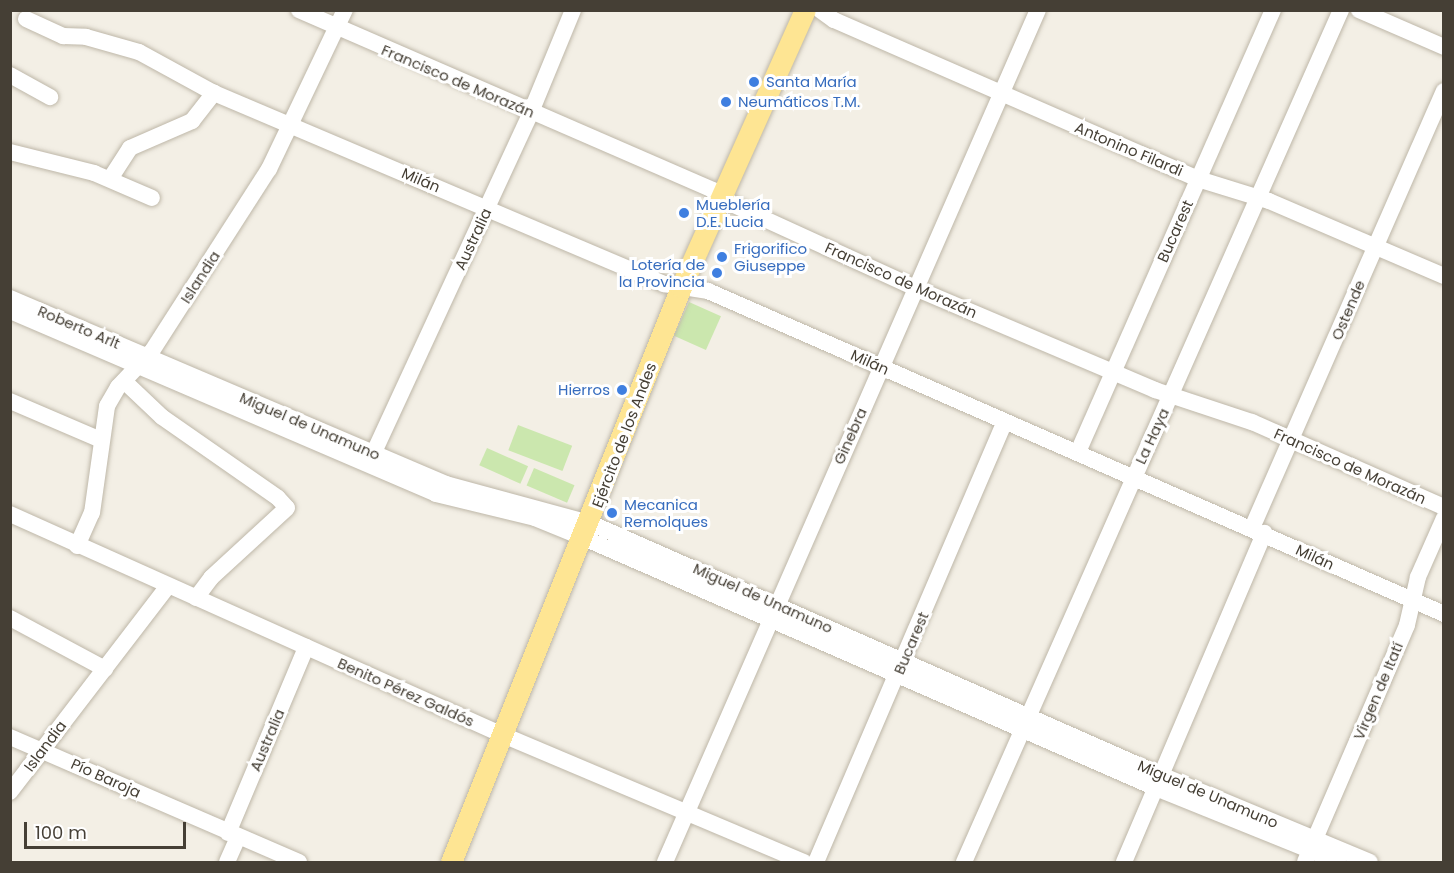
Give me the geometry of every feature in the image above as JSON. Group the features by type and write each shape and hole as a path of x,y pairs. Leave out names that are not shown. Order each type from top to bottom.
{"main road":[{"name":"Ejército de los Andes","path":"451,862 587,530 681,287 723,198 805,10"}],"street":[{"name":"Francisco de Morazán","path":"299,10 337,29 723,198 915,288 1113,372 1293,440 1443,507"},
{"name":"Islandia","path":"77,546 92,513 107,406 124,381 143,361 269,169 345,10"},
{"name":"Australia","path":"371,459 531,112 573,10"},
{"name":"Antonino Filardi","path":"820,10 1002,94 1198,179 1255,198 1376,246 1443,276"},
{"name":"Ginebra","path":"665,862 773,610 1038,10"},
{"name":"Bucarest","path":"1078,452 1273,10"},
{"name":"La Haya","path":"964,862 1172,394 1255,198 1341,10"},
{"path":"1359,10 1443,47"},
{"name":"Milán","path":"26,19 63,36 86,37 140,52 214,93 664,284 708,291 1005,423 1258,530 1443,614"},
{"path":"10,75 50,97"},
{"name":"Ostende","path":"1124,862 1158,782 1293,440 1443,91"},
{"path":"110,179 130,148 192,121 214,93"},
{"path":"10,152 110,179 152,198"},
{"name":"Roberto Arlt","path":"10,298 143,361"},
{"name":"Roberto Arlt","path":"10,311 143,361"},
{"name":"Miguel de Unamuno","path":"143,361 371,459 460,489 530,503 1339,862"},
{"path":"124,381 162,417 278,498 287,508 211,578 196,598"},
{"path":"11,403 101,440"},
{"name":"Bucarest","path":"816,862 1005,423"},
{"name":"Benito Pérez Galdós","path":"10,514 503,735 804,862"},
{"name":"Virgen de Itatí","path":"1310,851 1407,625 1418,577 1443,518"},
{"name":"Islandia","path":"10,792 168,586"},
{"path":"10,618 105,669"},
{"name":"Australia","path":"227,862 233,835 306,647"},
{"name":"Pío Baroja","path":"10,737 299,862"},
{"name":"Miguel de Unamuno","path":"1310,851 1370,862"}],"green space":[{"path":"689,302 721,316 706,350 674,336"},
{"path":"518,425 572,446 562,471 508,450"},
{"path":"487,448 528,466 520,484 479,465"},
{"path":"534,468 575,485 567,503 527,485"}],"place":[{"name":"Santa María","path":"754,82"},
{"name":"Neumáticos T.M.","path":"726,102"},
{"name":"Mueblería D.E. Lucia","path":"684,213"},
{"name":"Frigorifico Giuseppe","path":"722,257"},
{"name":"Lotería de la Provincia","path":"717,273"},
{"name":"Hierros","path":"622,390"},
{"name":"Mecanica Remolques","path":"612,513"}]}
